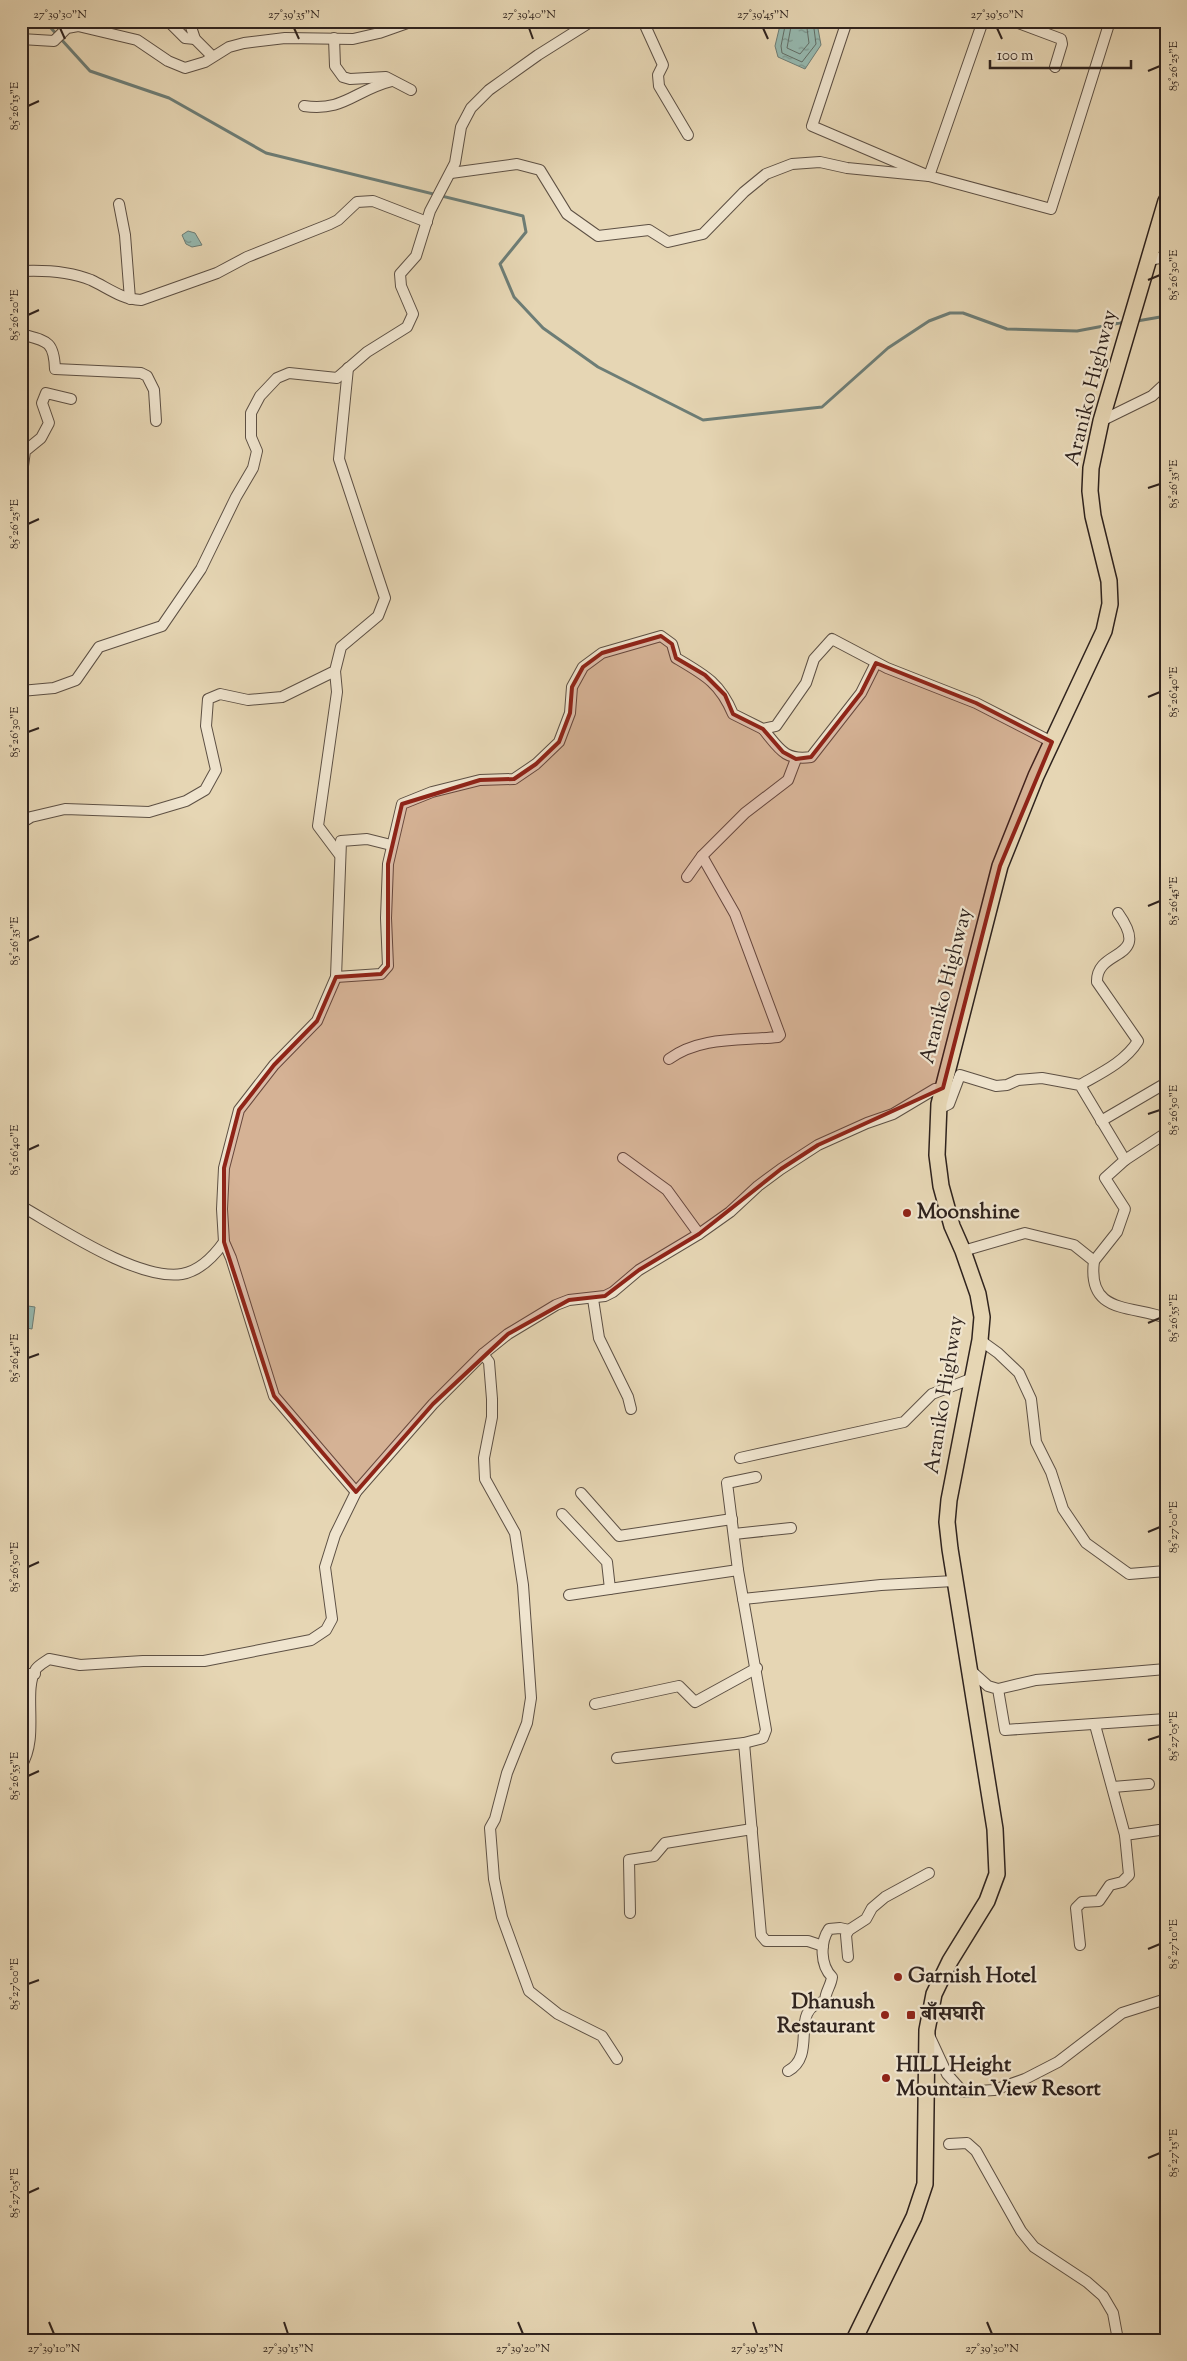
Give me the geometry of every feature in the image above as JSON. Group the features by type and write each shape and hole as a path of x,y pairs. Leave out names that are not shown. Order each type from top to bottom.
{"highway":[{"name":"Araniko Highway","path":"854,2340 914,2217 925,2184 927,2030 929,2010 940,1979 987,1901 996,1874 995,1829 954,1581 947,1522 949,1500 980,1340 982,1317 978,1294 952,1226 941,1186 937,1155 939,1104 1000,866 1036,776 1104,631 1110,604 1109,581 1093,516 1090,491 1091,468 1101,422 1166,202"}],"street":[{"path":"168,21 185,38 196,39"},
{"path":"189,21 196,39 212,56"},
{"path":"21,39 50,42 72,26 78,26 137,40 168,62 186,68 195,66 229,46 285,38 353,39 414,21"},
{"path":"21,691 54,688 76,680 99,647 162,626 202,568 236,497 253,468 257,451 251,437 251,413 260,396 277,378 289,372 337,378 366,352 407,327 413,314 401,286 400,274 416,256 430,211 451,172 458,150 461,128 471,108 479,99 538,55 592,21"},
{"path":"643,21 663,65 658,75 659,86 688,135"},
{"path":"847,21 812,126 929,176 1051,209 1110,21"},
{"path":"929,176 984,21"},
{"path":"1013,21 1062,39 1055,67"},
{"path":"334,38 335,66 343,77 350,79 378,76 411,90"},
{"path":"304,106 333,107 371,87 393,81"},
{"path":"451,172 517,164 540,170 568,214 598,236 649,230 668,242 703,234 744,192 766,174 792,164 820,162 847,168 929,176"},
{"path":"21,271 43,271 76,275 130,299 149,298 217,273 247,257 338,220 357,202 373,201 427,222"},
{"path":"119,204 125,235 130,299"},
{"path":"1148,260 1160,258 1166,253"},
{"path":"21,334 46,341 51,345 55,357 55,369 133,373 148,376 154,390 156,421"},
{"path":"339,854 318,826 338,692 335,671 341,647 378,616 385,598 339,459 348,368"},
{"path":"1101,422 1152,396 1166,383"},
{"path":"21,481 25,451 41,438 49,423 42,404 46,393 71,399"},
{"path":"21,502 24,528 21,533"},
{"path":"336,977 381,974 388,966 386,918 388,864 402,804 432,792 480,780 514,779 536,764 559,742 570,713 572,687 582,668 602,653 661,636 672,644 676,658 705,675 725,695 733,714 763,728 782,752 796,759 811,757 861,693 876,663"},
{"path":"763,728 776,726 806,683 814,659 832,638 876,663 976,703 1052,742"},
{"path":"21,823 31,817 65,809 149,812 186,801 205,790 216,770 206,726 208,699 220,694 248,700 282,697 335,671"},
{"path":"687,877 702,856 755,805 788,780 796,759"},
{"path":"356,1492 274,1396 231,1258 224,1242 222,1209 224,1168 239,1110 274,1065 317,1021 336,977 339,854 341,841 367,839 391,845"},
{"path":"669,1058 697,1044 772,1038 780,1035 734,914 702,856"},
{"path":"939,1104 945,1106 949,1104 960,1075 996,1086 1007,1085 1018,1080 1042,1078 1080,1085 1116,1064 1132,1050 1138,1041 1097,982 1097,974 1100,968 1128,946 1130,940 1130,934 1118,913"},
{"path":"1101,1121 1166,1082"},
{"path":"1080,1085 1125,1160"},
{"path":"21,1766 31,1736 31,1689 36,1669 49,1659 80,1665 143,1661 204,1661 311,1640 326,1630 332,1619 325,1567 335,1535 356,1492 432,1404 483,1354 508,1334 556,1305 569,1300 606,1296 613,1292 639,1270 699,1234 730,1212 774,1174 818,1145 867,1123 893,1114 935,1089 943,1088"},
{"path":"1166,1133 1125,1160 1105,1178 1125,1208 1117,1232 1094,1261 1092,1278 1096,1292 1107,1302 1166,1318"},
{"path":"623,1158 667,1190 699,1234"},
{"path":"21,1206 135,1267 165,1274 183,1274 199,1267 224,1242"},
{"path":"963,1251 1025,1233 1074,1245 1094,1261"},
{"path":"592,1299 599,1338 632,1409"},
{"path":"980,1340 998,1353 1019,1373 1031,1399 1036,1442 1051,1472 1063,1509 1086,1543 1129,1574 1166,1571"},
{"path":"483,1354 488,1362 492,1399 492,1417 484,1458 485,1479 515,1533 523,1585 531,1698 527,1723 507,1773 495,1819 490,1828 494,1880 502,1917 530,1991 558,2014 602,2036 617,2059"},
{"path":"740,1458 904,1422 932,1394 973,1378"},
{"path":"617,1758 744,1743 763,1738 766,1730 757,1668 738,1570 727,1483 756,1477"},
{"path":"581,1493 619,1536 732,1518"},
{"path":"562,1514 606,1562 610,1589"},
{"path":"734,1534 791,1528"},
{"path":"568,1595 738,1570"},
{"path":"743,1599 881,1585 954,1581"},
{"path":"595,1704 679,1686 695,1702 757,1668"},
{"path":"968,1668 988,1686 998,1688 1036,1680 1166,1669"},
{"path":"21,1674 35,1674"},
{"path":"998,1688 1005,1730 1166,1719"},
{"path":"1080,1945 1076,1908 1082,1902 1099,1901 1110,1885 1122,1882 1129,1874 1125,1835 1095,1725"},
{"path":"744,1743 762,1935 766,1941 808,1941 823,1946"},
{"path":"1113,1787 1149,1784"},
{"path":"630,1913 629,1860 654,1856 665,1842 752,1829"},
{"path":"1125,1835 1166,1830"},
{"path":"848,1958 846,1940 849,1930 866,1919 872,1908 885,1897 929,1873"},
{"path":"788,2071 801,2056 804,2046 807,2011 814,2003 825,2000 825,1995 831,1984 832,1977 825,1970 822,1939 829,1930 840,1928 849,1930"},
{"path":"927,2030 947,2074 962,2092 994,2090 1026,2079 1058,2062 1122,2013 1166,1999"},
{"path":"949,2144 967,2143 976,2151 1021,2231 1034,2247 1087,2282 1103,2296 1113,2313 1118,2340"}],"highlighted area":[{"path":"661,636 672,644 676,658 705,675 725,695 733,714 763,729 783,752 796,759 811,757 861,693 876,663 976,703 1052,742 1000,866 943,1088 818,1145 781,1169 699,1234 639,1270 605,1296 569,1300 508,1334 433,1404 356,1492 274,1396 224,1242 224,1168 239,1110 274,1065 317,1021 336,977 381,974 388,966 388,864 402,804 480,780 514,779 536,764 559,742 570,713 572,687 583,667 602,653"}],"water":[{"path":"781,21 817,23 821,45 805,69 778,57 775,46"},
{"path":"188,231 195,233 202,245 192,247 186,244 182,235"},
{"path":"21,1305 35,1307 32,1329 21,1327"}],"waterway":[{"path":"26,21 50,27 90,71 169,98 266,153 523,216 526,232 500,264 514,297 543,328 598,367 703,420 822,407 888,348 929,321 950,313 963,313 1007,329 1077,331 1125,322"},
{"path":"1137,321 1166,316"}],"place":[{"name":"Moonshine","path":"907,1213"},
{"name":"Garnish Hotel","path":"898,1977"},
{"name":"Dhanush Restaurant","path":"885,2015"},
{"name":"बाँसघारी","path":"911,2015"},
{"name":"HILL Height Mountain View Resort","path":"886,2078"}]}
